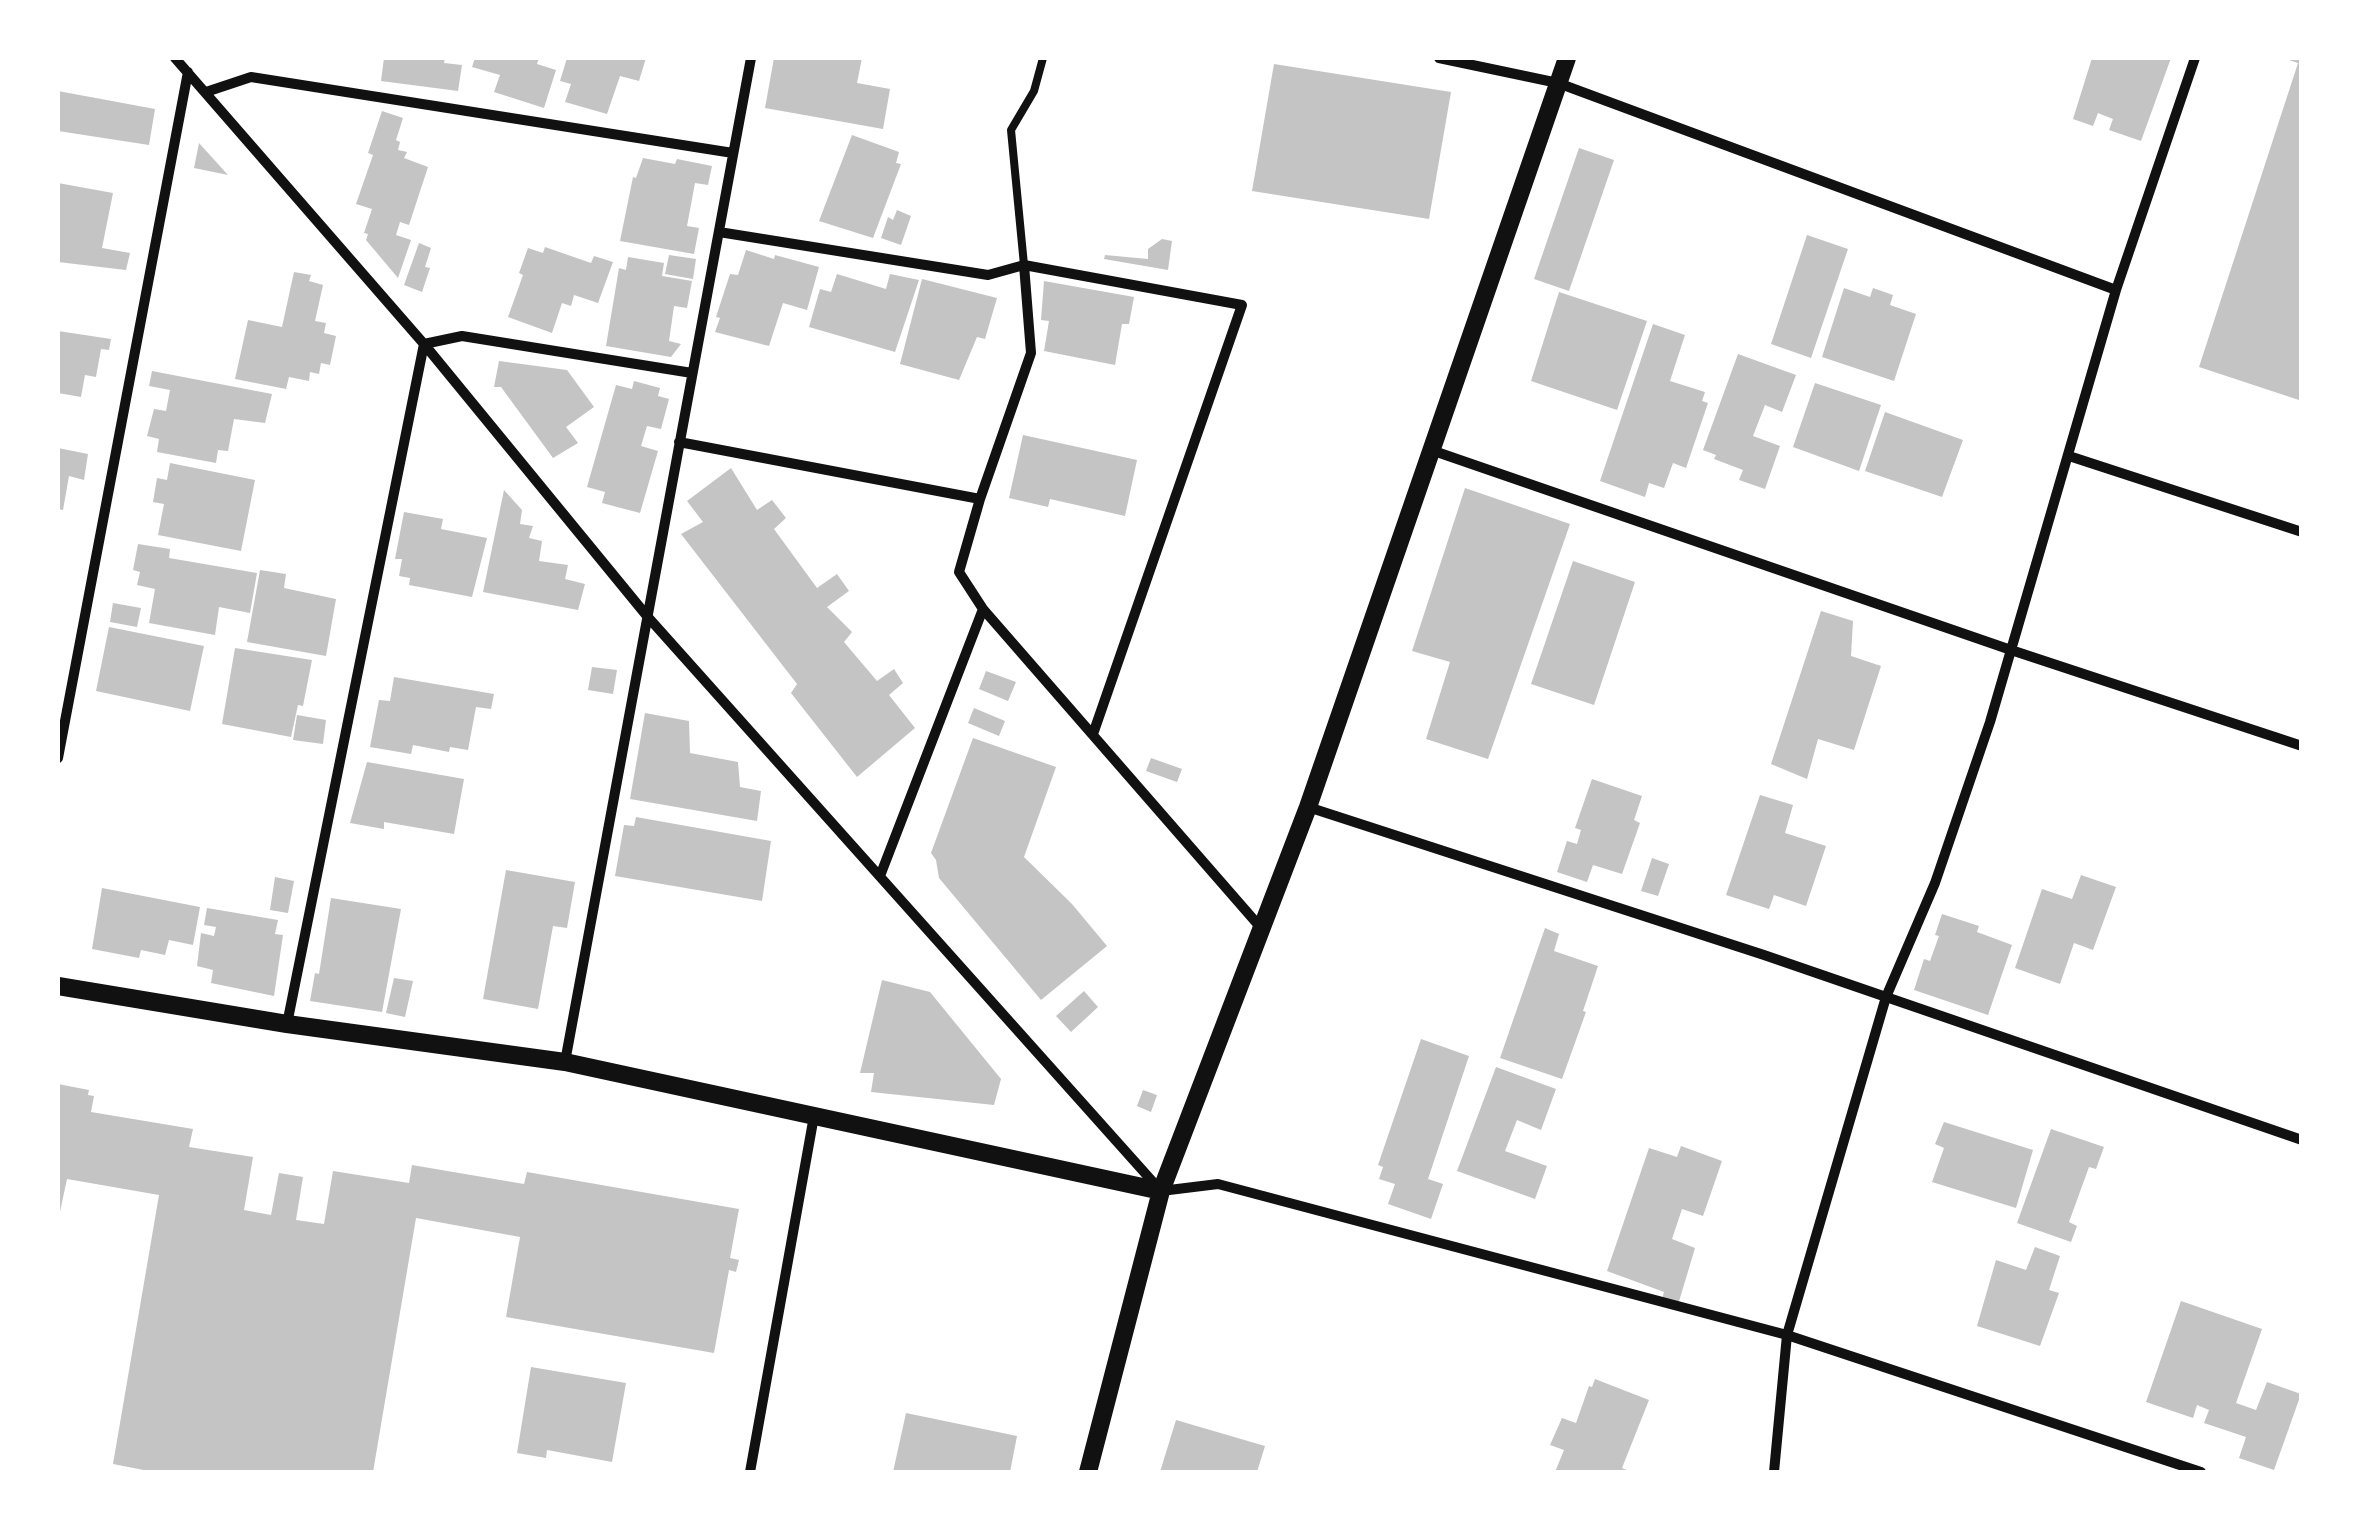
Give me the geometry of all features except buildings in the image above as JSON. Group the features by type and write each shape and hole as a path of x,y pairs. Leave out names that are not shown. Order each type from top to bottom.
{"street":[{"path":"176,58 424,344 648,616 1162,1191"},
{"path":"565,1062 751,58"},
{"path":"1440,58 1558,83 2116,290"},
{"path":"1088,1472 1162,1191 1308,807 1567,58"},
{"path":"1774,1472 1787,1334 1886,997 1936,883 2012,650 2116,290 2195,58"},
{"path":"58,758 188,72"},
{"path":"206,92 251,77 733,153"},
{"path":"719,232 988,275 1024,265 1242,304 1093,734"},
{"path":"1024,265 1031,353 959,572 984,608 1262,928"},
{"path":"424,344 462,336 692,373"},
{"path":"288,1024 424,344"},
{"path":"680,442 980,499"},
{"path":"1430,449 2302,746"},
{"path":"2068,456 2302,532"},
{"path":"880,876 984,608"},
{"path":"1308,807 1886,997 2302,1140"},
{"path":"58,986 288,1024 565,1062 1162,1191 1218,1184 1787,1334 2201,1472"},
{"path":"750,1472 814,1114"}],"lane":[{"path":"1024,265 1011,130 1034,91 1044,58"}]}
